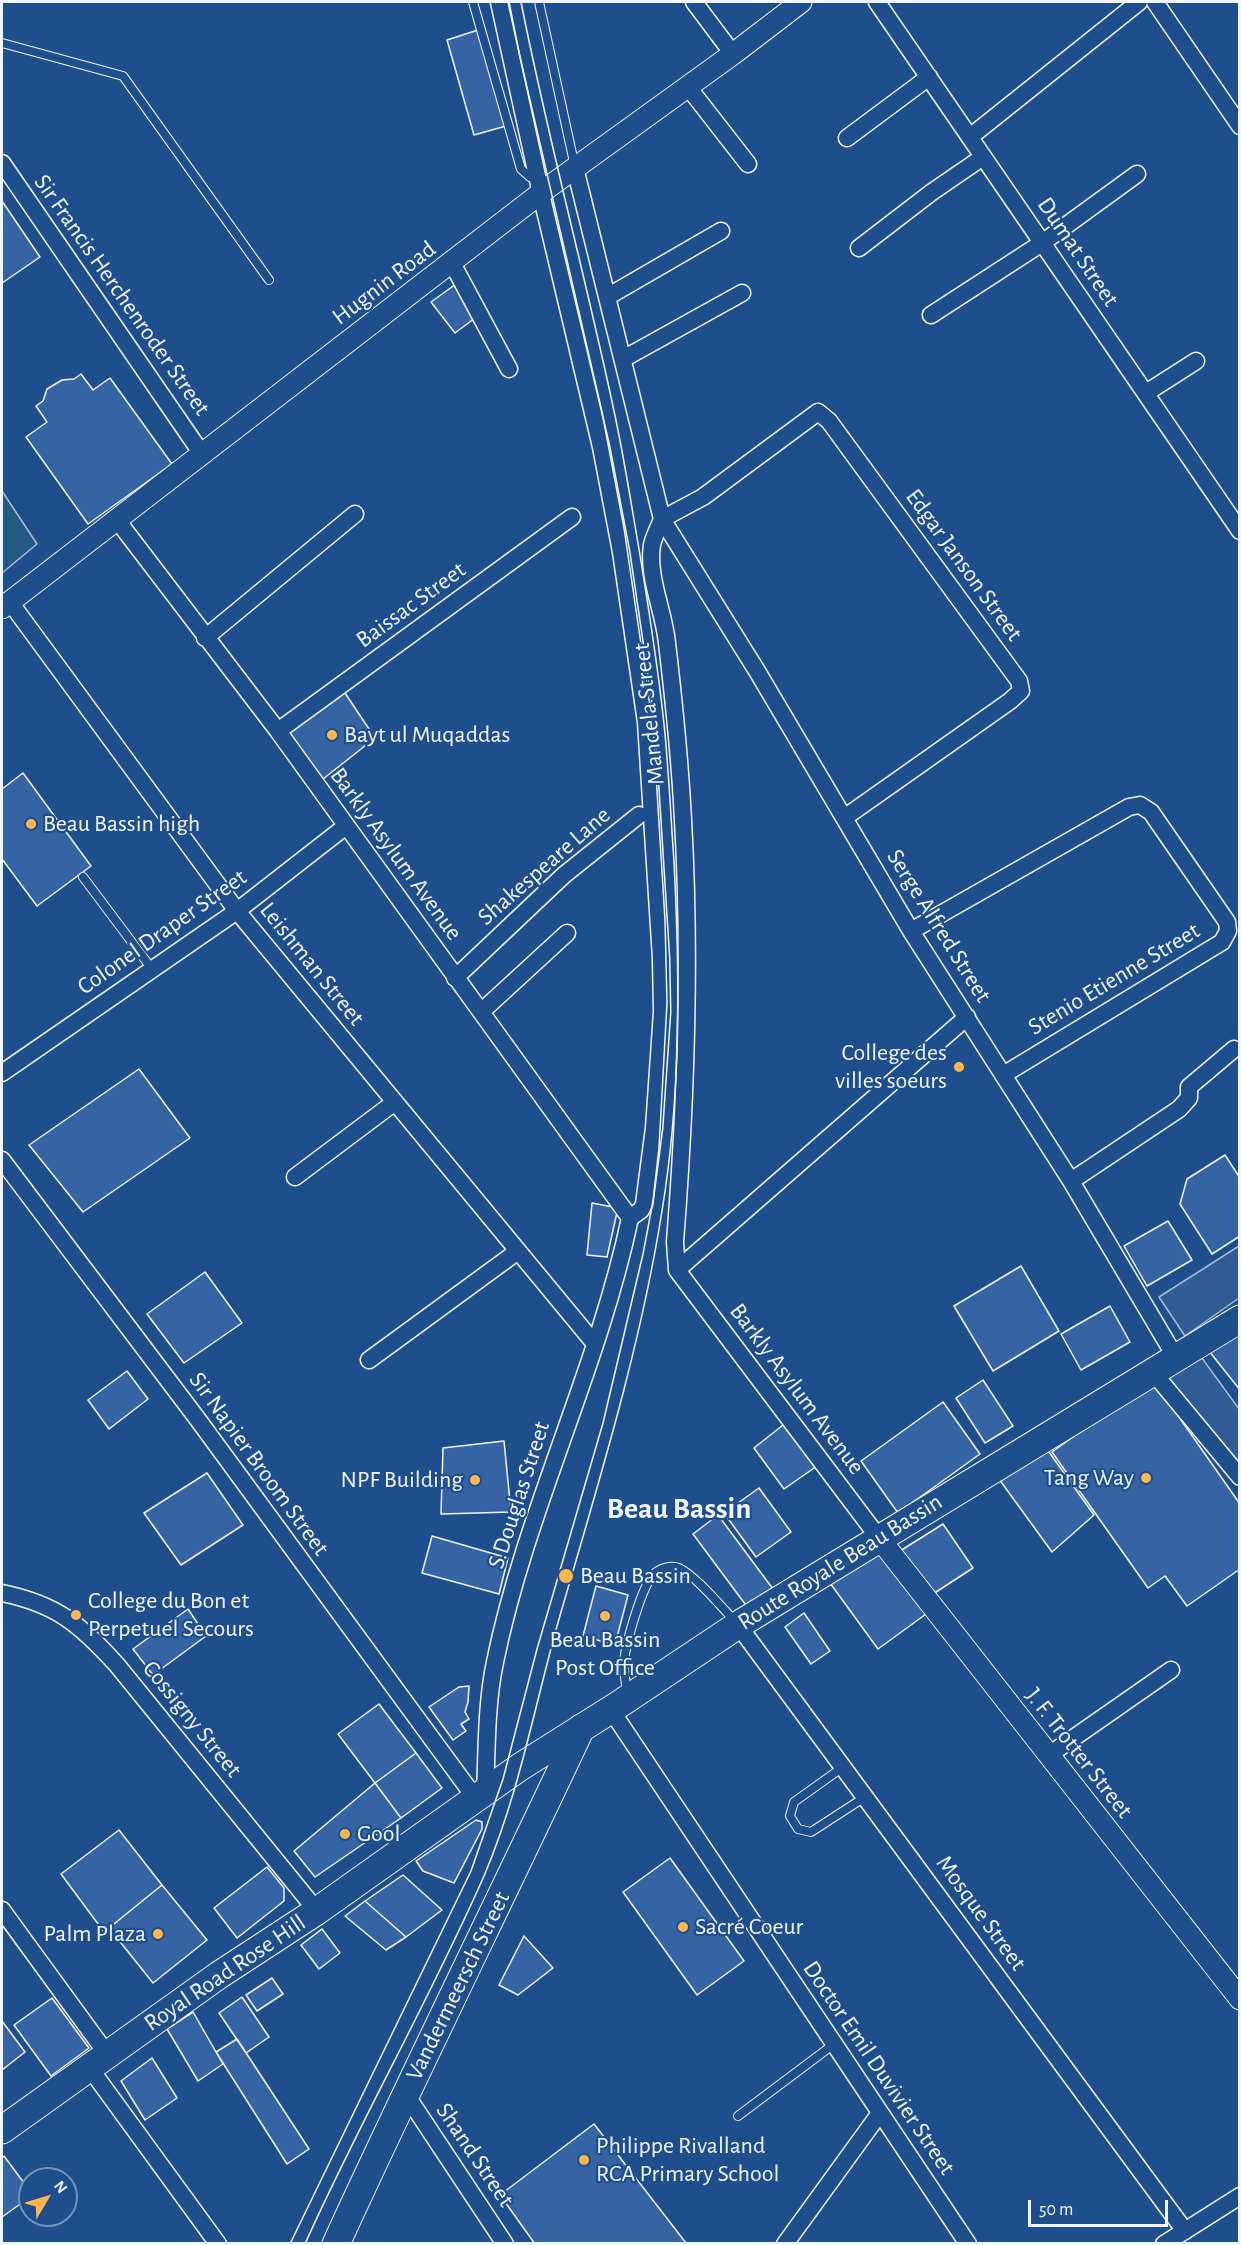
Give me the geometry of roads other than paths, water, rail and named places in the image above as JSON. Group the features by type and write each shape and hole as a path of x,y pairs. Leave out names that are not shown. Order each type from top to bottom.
{"main road":[{"name":"Route Royale Beau Bassin","path":"450,1817 528,1762 738,1625 1239,1319"},
{"name":"Vandermeersch Street","path":"336,2244 405,2093 527,1846 581,1728"},
{"name":"Royal Road Rose Hill","path":"2,2130 219,1975 317,1911 450,1817"}],"street":[{"path":"499,2 539,186"},
{"path":"694,2 734,54"},
{"name":"Hugnin Road","path":"6,605 452,263 539,186 575,168 734,54 801,2"},
{"name":"Dumat Street","path":"877,2 1239,531"},
{"path":"970,137 1139,2"},
{"path":"1155,2 1239,126"},
{"path":"847,138 928,77"},
{"path":"688,87 748,164"},
{"path":"859,248 932,192 983,157"},
{"name":"Sir Francis Herchenroder Street","path":"2,163 202,454"},
{"path":"575,168 662,519"},
{"path":"931,315 1042,243 1137,174"},
{"name":"S.Douglas Street","path":"481,1796 489,1693 500,1640 550,1473 595,1344 630,1218 641,1210 644,1204 654,1128 662,1012 662,959 646,722 622,563 601,447 539,186"},
{"path":"607,297 721,231"},
{"path":"452,263 509,369"},
{"path":"623,359 742,293"},
{"path":"1146,393 1196,361"},
{"name":"Edgar Janson Street","path":"662,519 703,497 818,412 829,421 1019,681 1021,691 1010,701 844,818"},
{"path":"205,638 355,514"},
{"name":"Baissac Street","path":"278,731 572,517"},
{"name":"Serge Alfred Street","path":"662,519 757,671 912,931 1071,1181 1176,1358"},
{"name":"Mandela Street","path":"662,519 652,544 652,566 667,640 683,817 688,967 675,1242 677,1270"},
{"name":"Barkly Asylum Avenue","path":"117,520 278,731 630,1218"},
{"name":"Leishman Street","path":"6,605 237,911 595,1344"},
{"name":"Stenio Etienne Street","path":"912,931 1129,807 1140,805 1151,812 1227,922 1228,931 1222,942 1003,1075"},
{"name":"Shakespeare Lane","path":"455,978 564,875 639,815"},
{"name":"Colonel Draper Street","path":"2,1073 237,911 346,826"},
{"path":"481,1012 567,933"},
{"path":"677,1270 968,1017"},
{"path":"1071,1181 1179,1109 1189,1098 1189,1087 1234,1049"},
{"path":"295,1177 394,1102"},
{"name":"Sir Napier Broom Street","path":"2,1160 481,1796"},
{"path":"369,1359 518,1251"},
{"name":"Barkly Asylum Avenue","path":"677,1270 879,1538"},
{"path":"1152,1371 1239,1477"},
{"name":"J. F. Trotter Street","path":"879,1538 1239,1999"},
{"name":"Cossigny Street","path":"2,1593 31,1599 62,1614 91,1635 317,1911"},
{"name":"Mosque Street","path":"738,1625 1185,2231"},
{"path":"1049,1755 1171,1670"},
{"name":"Doctor Emil Duvivier Street","path":"619,1704 834,2044 968,2244"},
{"path":"2,1910 218,2244"},
{"name":"Shand Street","path":"405,2093 505,2244"},
{"path":"785,2244 880,2113"},
{"path":"1164,2244 1239,2196"}],"lane":[{"path":"473,2 521,169 539,186"},
{"path":"539,2 575,168"},
{"path":"2,43 123,76 269,280"},
{"path":"83,877 152,969"},
{"path":"619,1704 627,1641 647,1584 654,1574 668,1566 679,1568 692,1578 738,1625"},
{"path":"843,1767 794,1802 790,1816 798,1829 811,1832 865,1797"},
{"path":"738,2116 834,2044"}],"tram line":[{"path":"290,2244 471,1871 503,1779 537,1649 603,1423 643,1254 653,1201 659,1148 667,1003 665,920 653,726 624,528 602,412 509,2"},
{"path":"305,2244 463,1923 484,1876 507,1813 630,1366 653,1263 673,1124 678,994 676,906 663,711 657,664 618,428 521,2"}],"place":[{"name":"Bayt ul Muqaddas","path":"332,735"},
{"name":"Beau Bassin high","path":"31,824"},
{"name":"College des villes soeurs","path":"959,1067"},
{"name":"Tang Way","path":"1146,1478"},
{"name":"NPF Building","path":"475,1480"},
{"name":"Beau Bassin","path":"566,1576"},
{"name":"College du Bon et Perpetuel Secours","path":"76,1615"},
{"name":"Beau Bassin Post Office","path":"605,1616"},
{"name":"Gool","path":"345,1834"},
{"name":"Sacré Coeur","path":"683,1927"},
{"name":"Palm Plaza","path":"158,1934"},
{"name":"Philippe Rivalland RCA Primary School","path":"584,2160"}],"district":[{"name":"Beau Bassin","path":"679,1509"}]}
